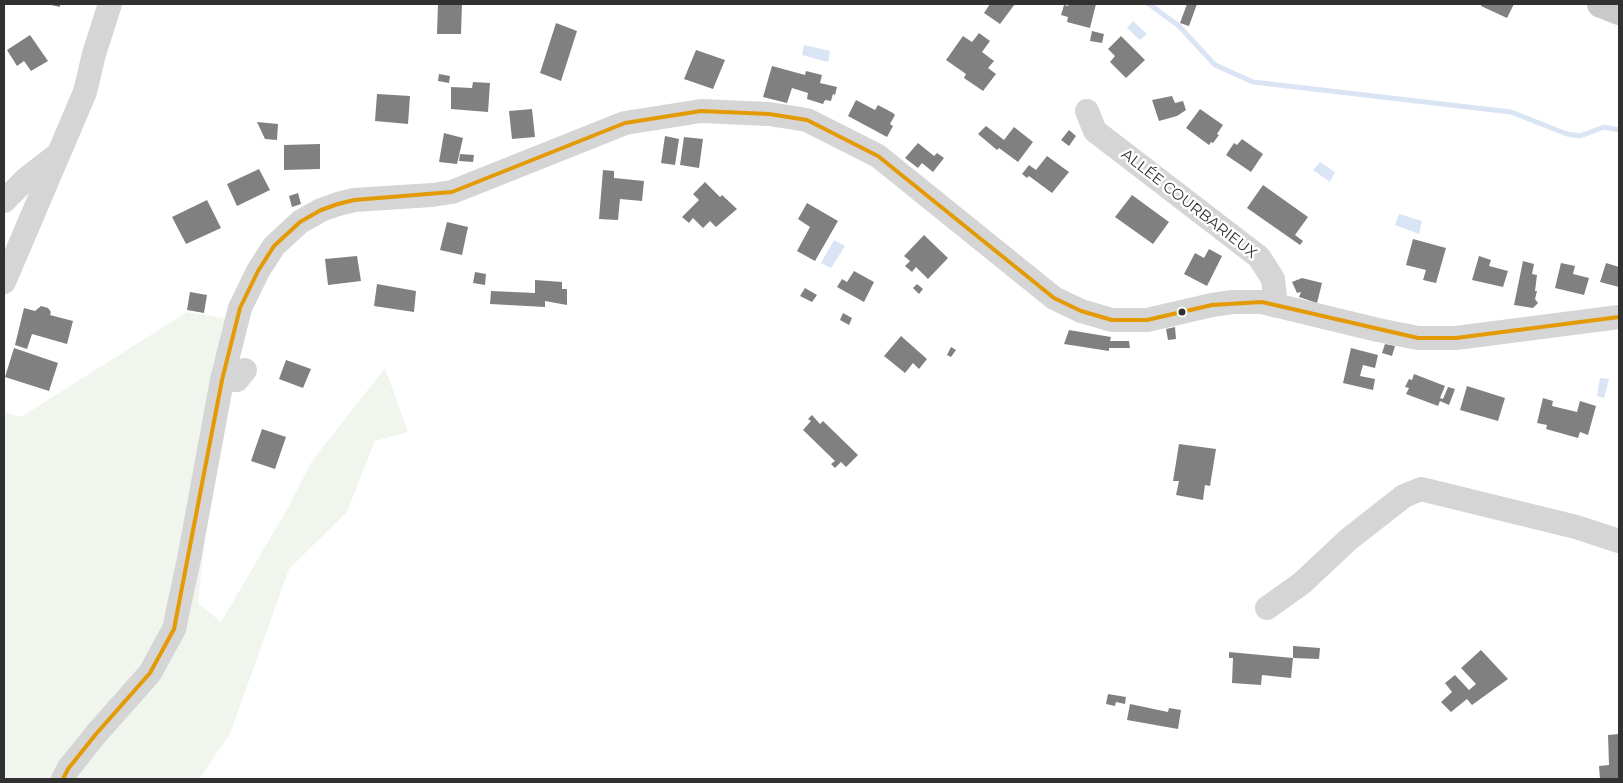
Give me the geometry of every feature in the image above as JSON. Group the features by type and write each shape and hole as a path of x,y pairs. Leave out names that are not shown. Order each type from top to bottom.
{"main road":[{"path":"1601,4 1619,11"}],"street":[{"path":"4,282 85,92 94,54 110,4"},
{"path":"62,779 96,734 150,673 174,630 190,559 222,380 240,308 258,271 274,246 290,229 321,210 354,200 452,192 625,123 701,111 769,114 807,120 878,156 1054,298 1081,311 1112,320 1133,321 1158,318 1232,302 1262,302 1418,338 1456,338 1619,317"},
{"name":"ALLÉE COURBARIEUX","path":"1087,111 1095,131 1260,257 1273,279 1276,306"},
{"path":"4,202 26,179 60,152"},
{"path":"222,380 237,380 245,370"},
{"path":"1267,608 1302,583 1349,539 1404,496 1421,489 1576,527 1619,541"}],"shaded area":[{"path":"187,312 228,319 198,603 221,622 289,506 312,461 385,368 408,432 375,441 347,512 289,569 230,734 199,779 4,779 4,412 21,417"}],"water":[{"path":"1133,21 1147,34 1140,40 1127,28"},
{"path":"804,45 830,51 828,62 802,55"},
{"path":"1320,162 1335,172 1330,182 1313,170"},
{"path":"1399,214 1422,221 1419,234 1395,225"},
{"path":"834,240 845,246 831,268 821,263"},
{"path":"1600,378 1609,379 1604,398 1597,396"}],"building":[{"path":"47,4 60,4 60,7"},
{"path":"438,4 462,4 461,34 437,34"},
{"path":"990,4 1015,4 1000,24 984,13"},
{"path":"1069,4 1096,4 1090,28 1067,22 1068,17 1061,15 1064,5 1068,6"},
{"path":"1187,4 1197,4 1189,26 1180,23"},
{"path":"1482,4 1514,4 1507,18 1481,6"},
{"path":"556,23 577,31 561,81 540,73"},
{"path":"1092,31 1104,34 1102,43 1090,41"},
{"path":"979,33 990,41 982,52 994,61 988,68 996,74 983,91 964,78 966,74 946,60 963,36 972,42"},
{"path":"30,35 48,61 31,71 24,61 17,66 7,50"},
{"path":"1121,36 1145,60 1126,78 1110,62 1115,56 1108,49"},
{"path":"696,50 725,60 713,89 684,79"},
{"path":"772,66 805,75 806,71 822,75 820,83 837,87 835,95 833,94 831,101 825,100 823,104 807,99 808,93 792,88 787,103 763,97"},
{"path":"439,74 450,76 449,83 438,81"},
{"path":"473,82 490,83 488,112 451,109 451,87 472,88"},
{"path":"377,94 410,96 408,124 375,121"},
{"path":"1172,96 1175,103 1183,101 1186,110 1177,116 1159,121 1152,100"},
{"path":"856,100 875,110 878,105 895,115 890,124 893,126 887,137 848,116"},
{"path":"532,109 535,137 512,139 509,111"},
{"path":"1200,109 1223,125 1217,134 1219,135 1209,145 1186,128"},
{"path":"257,122 278,124 277,140 265,139"},
{"path":"986,126 1004,140 1014,127 1033,142 1018,162 999,148 997,150 978,134"},
{"path":"1069,130 1076,136 1069,146 1061,140"},
{"path":"444,133 463,138 457,164 439,162"},
{"path":"665,136 679,139 675,165 661,163"},
{"path":"684,137 703,139 699,168 680,165"},
{"path":"1242,139 1263,154 1251,172 1226,155 1234,143 1237,145"},
{"path":"918,143 934,156 937,153 944,158 933,172 922,163 918,168 905,158"},
{"path":"320,144 320,169 284,170 284,145"},
{"path":"460,154 474,155 473,162 459,161"},
{"path":"1047,156 1069,172 1052,193 1029,176 1027,178 1022,174 1029,165 1036,170"},
{"path":"259,169 270,190 237,206 227,184"},
{"path":"603,170 614,171 614,178 644,181 642,201 620,199 618,220 599,219"},
{"path":"705,182 720,197 722,195 737,209 716,227 710,221 703,228 693,218 689,223 682,217 699,200 693,194"},
{"path":"1263,185 1308,217 1295,235 1303,241 1300,245 1247,208"},
{"path":"298,193 301,204 292,207 289,196"},
{"path":"1132,195 1169,222 1153,244 1115,217"},
{"path":"207,200 221,228 186,244 172,217"},
{"path":"807,203 838,221 815,261 797,251 810,227 798,219"},
{"path":"447,222 468,227 462,255 440,250"},
{"path":"924,235 948,258 928,279 916,267 912,272 905,266 910,261 904,256"},
{"path":"1413,239 1446,248 1436,283 1423,280 1426,270 1406,265"},
{"path":"1209,249 1222,256 1207,286 1184,274 1195,253 1204,258"},
{"path":"357,256 361,281 328,285 325,259"},
{"path":"1479,256 1491,260 1489,266 1508,271 1503,287 1472,280"},
{"path":"1523,261 1534,264 1532,274 1537,275 1535,299 1538,303 1533,308 1514,305"},
{"path":"1561,263 1575,266 1573,274 1589,278 1584,295 1555,288"},
{"path":"1606,263 1619,267 1619,287 1600,282"},
{"path":"854,271 874,282 864,302 837,287 842,279 847,282"},
{"path":"475,272 486,274 485,285 473,283"},
{"path":"1302,278 1322,283 1317,303 1299,297 1301,292 1297,293 1292,282"},
{"path":"535,280 562,282 562,289 567,289 567,305 545,301 545,307 490,304 491,291 535,293"},
{"path":"377,284 416,291 414,312 374,306"},
{"path":"917,284 923,289 919,294 913,288"},
{"path":"805,288 817,295 812,302 800,296"},
{"path":"190,292 207,295 204,313 187,310"},
{"path":"41,306 48,308 51,312 50,315 73,321 67,344 32,334 27,349 15,345 24,308 35,311"},
{"path":"843,313 852,318 849,325 840,320"},
{"path":"1175,327 1176,339 1168,340 1166,329"},
{"path":"1069,330 1111,337 1110,341 1129,341 1130,348 1109,348 1109,351 1064,344"},
{"path":"901,336 927,359 919,369 913,363 905,373 884,356"},
{"path":"1385,344 1395,346 1392,356 1382,353"},
{"path":"951,347 956,350 951,357 947,355"},
{"path":"14,348 58,363 49,391 5,377"},
{"path":"1351,348 1378,355 1375,368 1363,365 1360,376 1375,379 1373,390 1343,383"},
{"path":"286,360 311,369 303,388 279,379"},
{"path":"1414,374 1445,386 1440,398 1443,399 1448,387 1455,389 1449,405 1440,401 1438,406 1406,394 1409,388 1405,387 1409,379 1412,380"},
{"path":"1467,386 1505,398 1498,421 1460,410"},
{"path":"1543,398 1553,401 1552,406 1577,412 1580,401 1596,406 1588,435 1580,432 1578,438 1546,429 1547,425 1537,423"},
{"path":"812,415 820,424 823,421 858,455 846,467 841,462 835,468 831,464 835,461 803,430 811,421 808,419"},
{"path":"262,429 286,437 275,469 251,461"},
{"path":"1179,444 1216,449 1210,486 1205,485 1203,500 1176,495 1179,481 1173,481"},
{"path":"1293,646 1320,648 1319,659 1293,658"},
{"path":"1481,650 1508,679 1472,705 1467,699 1451,712 1441,702 1452,692 1445,683 1455,675 1469,690 1476,684 1461,668"},
{"path":"1229,652 1293,658 1291,678 1262,675 1261,685 1232,683 1233,658 1229,658"},
{"path":"1108,694 1126,697 1125,704 1116,702 1115,706 1106,704"},
{"path":"1130,704 1168,712 1169,708 1181,710 1178,729 1127,720"},
{"path":"1619,734 1619,779 1600,779 1599,766 1609,765 1608,735"}],"waterway":[{"path":"1149,4 1179,26 1215,65 1253,82 1511,112 1567,134 1580,136 1604,127 1619,130"}],"transit line":[{"path":"63,779 68,769 96,734 150,673 174,629 222,380 240,308 258,271 274,246 300,222 321,210 338,204 354,200 452,192 625,123 701,111 769,114 807,120 878,156 1054,298 1081,311 1112,320 1147,320 1212,305 1262,302 1418,338 1456,338 1619,317"}]}
